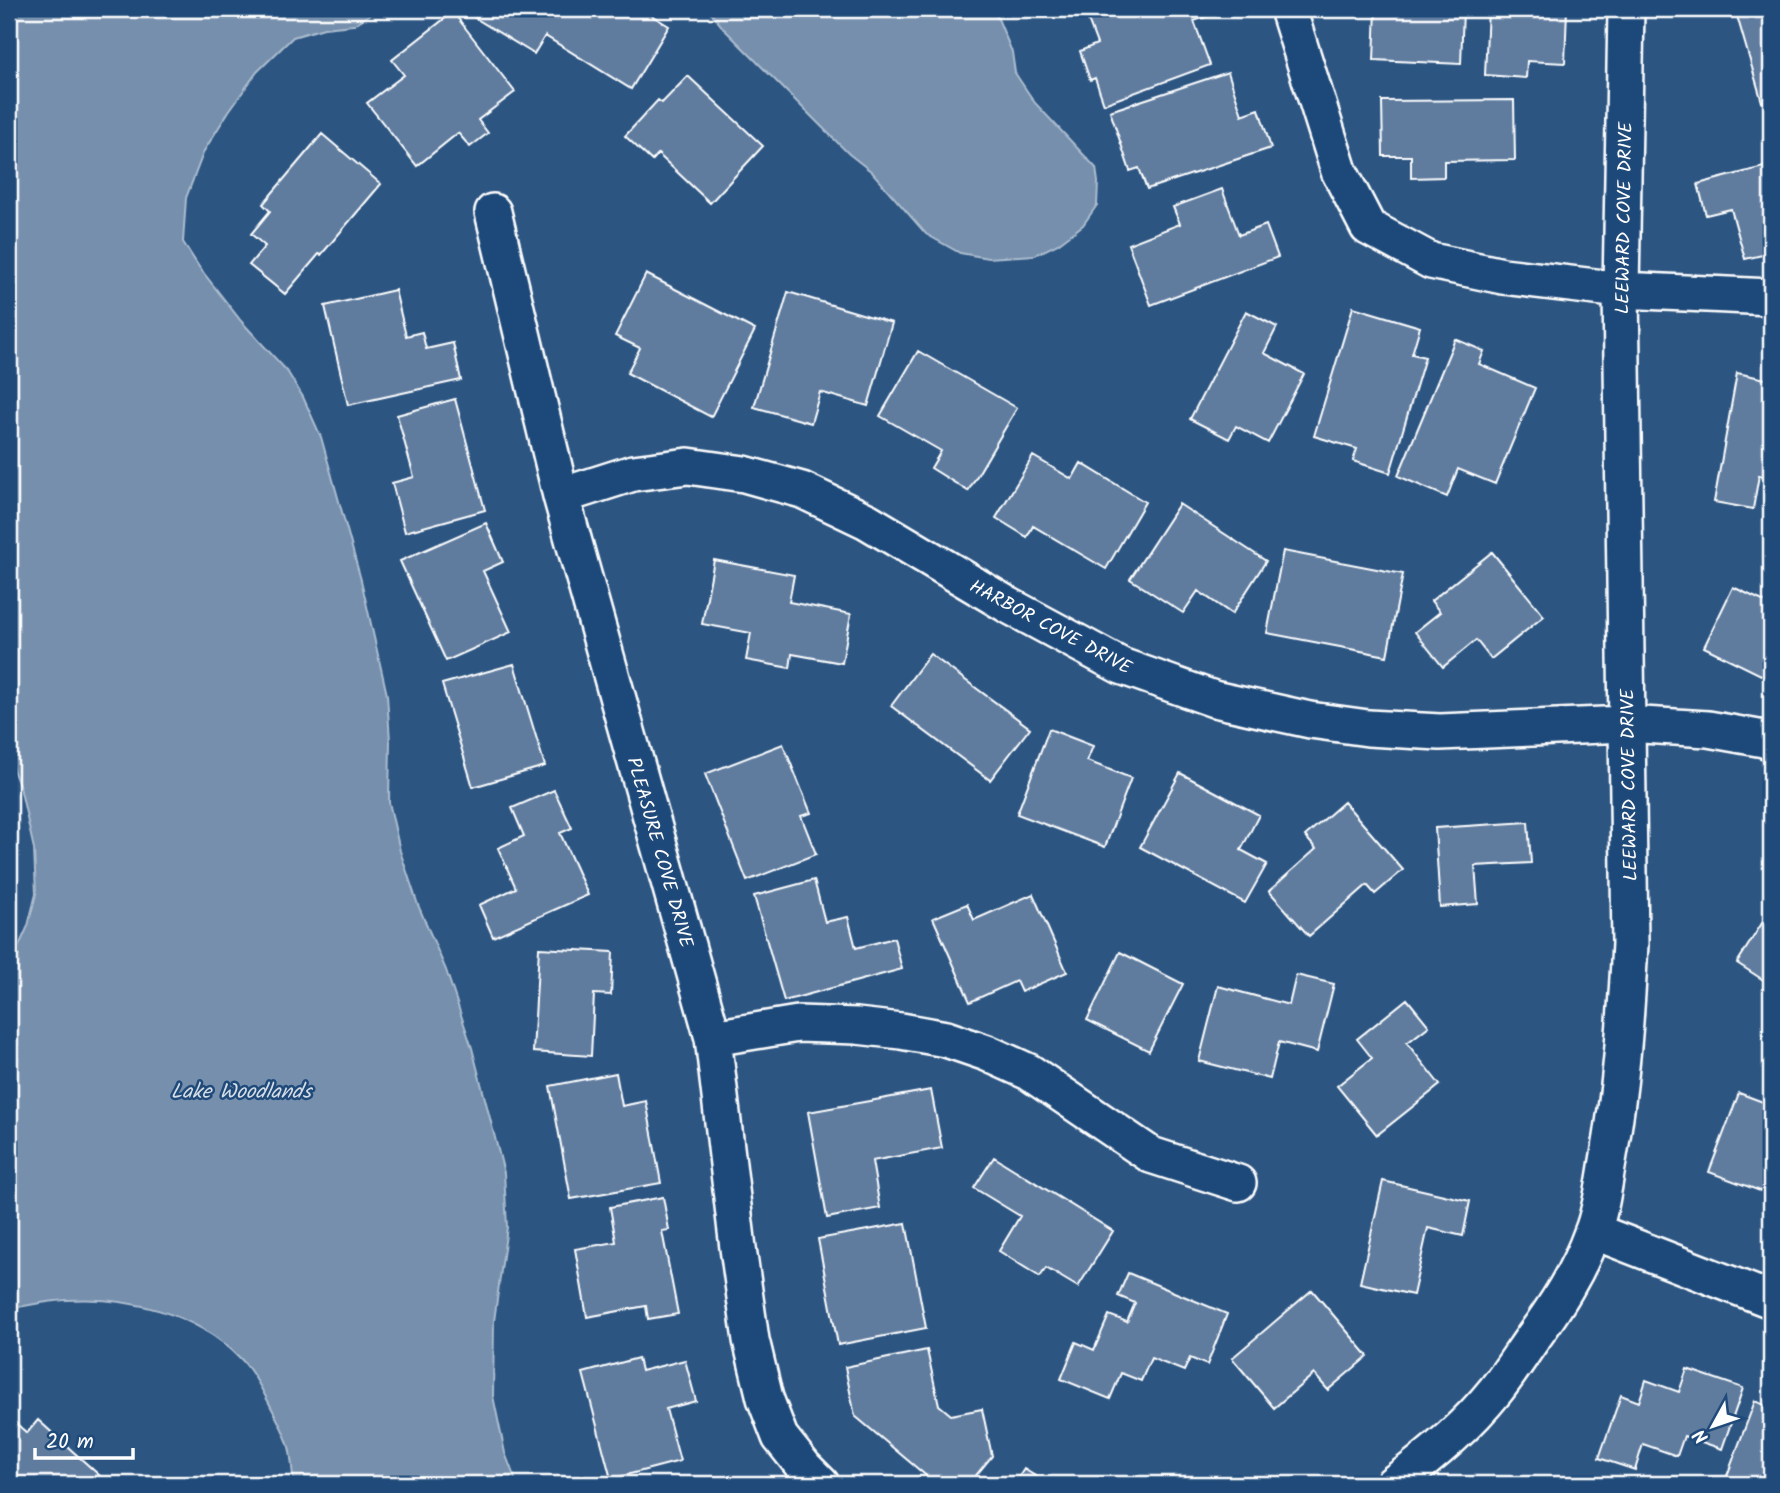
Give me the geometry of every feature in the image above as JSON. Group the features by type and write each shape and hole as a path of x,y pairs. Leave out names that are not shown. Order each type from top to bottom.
{"street":[{"path":"1288,9 1339,171 1368,227 1430,261 1503,276 1621,290 1771,297"},
{"name":"LEEWARD COVE DRIVE","path":"1393,1484 1419,1465 1495,1392 1550,1314 1575,1273 1593,1231 1605,1181 1617,1109 1630,944 1621,290 1626,9"},
{"name":"PLEASURE COVE DRIVE","path":"493,212 561,496 713,1038 751,1340 765,1398 780,1437 821,1484"},
{"name":"HARBOR COVE DRIVE","path":"561,496 633,473 688,466 744,474 802,490 867,521 1007,605 1121,666 1214,699 1310,720 1368,728 1440,732 1626,724 1708,729 1771,742"},
{"path":"713,1038 798,1024 857,1026 946,1039 987,1053 1029,1072 1151,1155 1238,1183"},
{"path":"1593,1231 1771,1300"}],"water":[{"name":"Lake Woodlands","path":"9,9 379,9 353,25 324,28 293,37 257,72 204,151 186,198 183,242 241,321 287,371 303,397 321,437 361,580 387,695 390,741 389,802 400,851 418,905 446,970 472,1048 504,1173 507,1227 494,1321 493,1396 505,1453 517,1484 294,1484 287,1441 256,1379 240,1358 203,1329 160,1311 114,1301 60,1301 9,1309 9,968 28,926 36,894 34,849 20,787 9,760"},
{"path":"708,9 994,9 1012,52 1015,73 1035,103 1096,168 1097,205 1083,225 1058,244 1035,255 988,258 960,253 926,234 872,172 849,154 724,29"}],"building":[{"path":"481,9 641,9 669,26 631,89 545,36 534,54 475,18"},
{"path":"1118,9 1227,9 1194,21 1210,65 1104,104 1095,78 1090,80 1080,51 1097,44 1088,20"},
{"path":"1376,9 1463,9 1461,64 1374,60"},
{"path":"1488,9 1567,9 1565,63 1527,61 1526,78 1485,75"},
{"path":"1735,9 1771,9 1771,99 1762,102"},
{"path":"453,12 515,92 478,120 488,133 470,147 458,133 417,166 367,103 404,75 392,60"},
{"path":"1228,72 1242,115 1259,109 1271,148 1147,189 1139,168 1130,171 1110,111"},
{"path":"688,76 763,146 710,203 658,154 652,161 625,136 658,100 662,103"},
{"path":"1514,100 1515,160 1444,161 1444,177 1411,178 1411,156 1383,156 1382,101"},
{"path":"322,134 381,184 285,294 249,265 265,246 251,234 270,211 263,204"},
{"path":"1771,165 1771,253 1745,259 1731,209 1706,215 1698,184"},
{"path":"1222,189 1239,235 1266,225 1278,257 1151,305 1128,244 1180,224 1173,207"},
{"path":"646,274 755,330 711,417 627,373 640,348 615,336"},
{"path":"395,290 406,336 422,332 426,349 453,343 461,380 348,405 325,306"},
{"path":"788,292 892,323 868,406 820,392 811,423 754,407"},
{"path":"1353,307 1420,327 1412,354 1425,357 1390,473 1353,461 1357,449 1314,436"},
{"path":"1246,311 1277,327 1264,353 1304,374 1268,443 1236,426 1229,439 1190,419"},
{"path":"1455,339 1484,351 1479,364 1535,388 1495,484 1458,469 1447,497 1398,476"},
{"path":"918,351 1017,408 968,491 931,468 941,451 880,416"},
{"path":"1737,373 1771,380 1771,478 1759,475 1753,509 1714,502"},
{"path":"455,399 485,510 405,532 392,483 414,477 397,415"},
{"path":"1033,456 1072,479 1081,463 1145,502 1106,569 1033,526 1027,537 996,518"},
{"path":"1179,504 1266,561 1232,614 1198,591 1183,613 1130,579"},
{"path":"486,523 503,562 483,571 511,632 446,661 400,561"},
{"path":"1283,551 1403,574 1387,656 1267,633"},
{"path":"1492,552 1544,616 1491,659 1476,640 1443,667 1415,632 1440,612 1431,601"},
{"path":"714,560 794,575 789,602 851,614 842,663 792,654 790,668 746,660 751,633 702,624"},
{"path":"1733,587 1769,604 1771,599 1771,680 1704,647"},
{"path":"930,654 1030,728 990,780 891,706"},
{"path":"514,664 545,766 473,787 442,684"},
{"path":"1049,729 1093,746 1087,761 1131,778 1105,847 1017,814"},
{"path":"783,744 811,813 801,816 816,854 747,881 705,774"},
{"path":"1180,773 1259,815 1241,850 1267,864 1245,903 1140,847"},
{"path":"554,790 572,828 560,833 588,895 493,937 479,905 516,888 498,848 524,836 512,808"},
{"path":"1344,802 1403,870 1375,894 1367,885 1309,936 1269,891 1316,849 1305,836"},
{"path":"1528,822 1531,863 1475,866 1478,904 1440,907 1435,828"},
{"path":"814,880 825,922 848,917 856,948 894,938 902,969 784,1001 754,896"},
{"path":"1033,894 1067,972 1021,992 1016,981 970,1002 933,918 967,904 974,920"},
{"path":"1771,909 1771,985 1737,963"},
{"path":"539,948 613,952 611,995 594,994 591,1056 533,1052"},
{"path":"1120,952 1183,984 1149,1051 1087,1020"},
{"path":"1296,975 1334,984 1317,1052 1279,1042 1270,1079 1199,1061 1218,986 1289,1005"},
{"path":"1407,999 1429,1026 1407,1043 1440,1085 1377,1135 1337,1086 1372,1058 1357,1039"},
{"path":"616,1073 622,1106 646,1101 661,1183 571,1199 550,1086"},
{"path":"931,1090 942,1148 872,1161 880,1208 827,1218 808,1112"},
{"path":"1739,1093 1771,1105 1771,1195 1709,1172"},
{"path":"994,1157 1113,1231 1078,1287 1046,1268 1040,1277 999,1251 1020,1216 974,1188"},
{"path":"1383,1181 1470,1201 1463,1236 1428,1228 1413,1295 1360,1283"},
{"path":"663,1197 669,1230 662,1231 678,1314 648,1319 646,1306 587,1317 575,1249 616,1242 610,1207"},
{"path":"906,1223 926,1328 838,1345 818,1239"},
{"path":"1128,1273 1227,1314 1207,1365 1190,1358 1184,1371 1151,1358 1141,1381 1121,1373 1110,1399 1061,1379 1076,1342 1094,1350 1109,1315 1127,1322 1135,1303 1118,1296"},
{"path":"1312,1290 1368,1356 1328,1390 1314,1374 1274,1408 1232,1358"},
{"path":"927,1350 939,1405 951,1415 982,1409 992,1456 969,1484 936,1484 855,1416 845,1367"},
{"path":"638,1358 641,1371 685,1360 696,1401 666,1409 680,1461 611,1479 583,1373"},
{"path":"1687,1369 1743,1388 1722,1449 1684,1436 1677,1456 1643,1444 1635,1470 1599,1458 1621,1395 1639,1402 1646,1380 1679,1392"},
{"path":"1755,1401 1771,1408 1771,1484 1751,1484 1727,1476"},
{"path":"10,1418 27,1433 38,1420 109,1484 9,1484"},
{"path":"1024,1469 1048,1484 1014,1484"}]}
